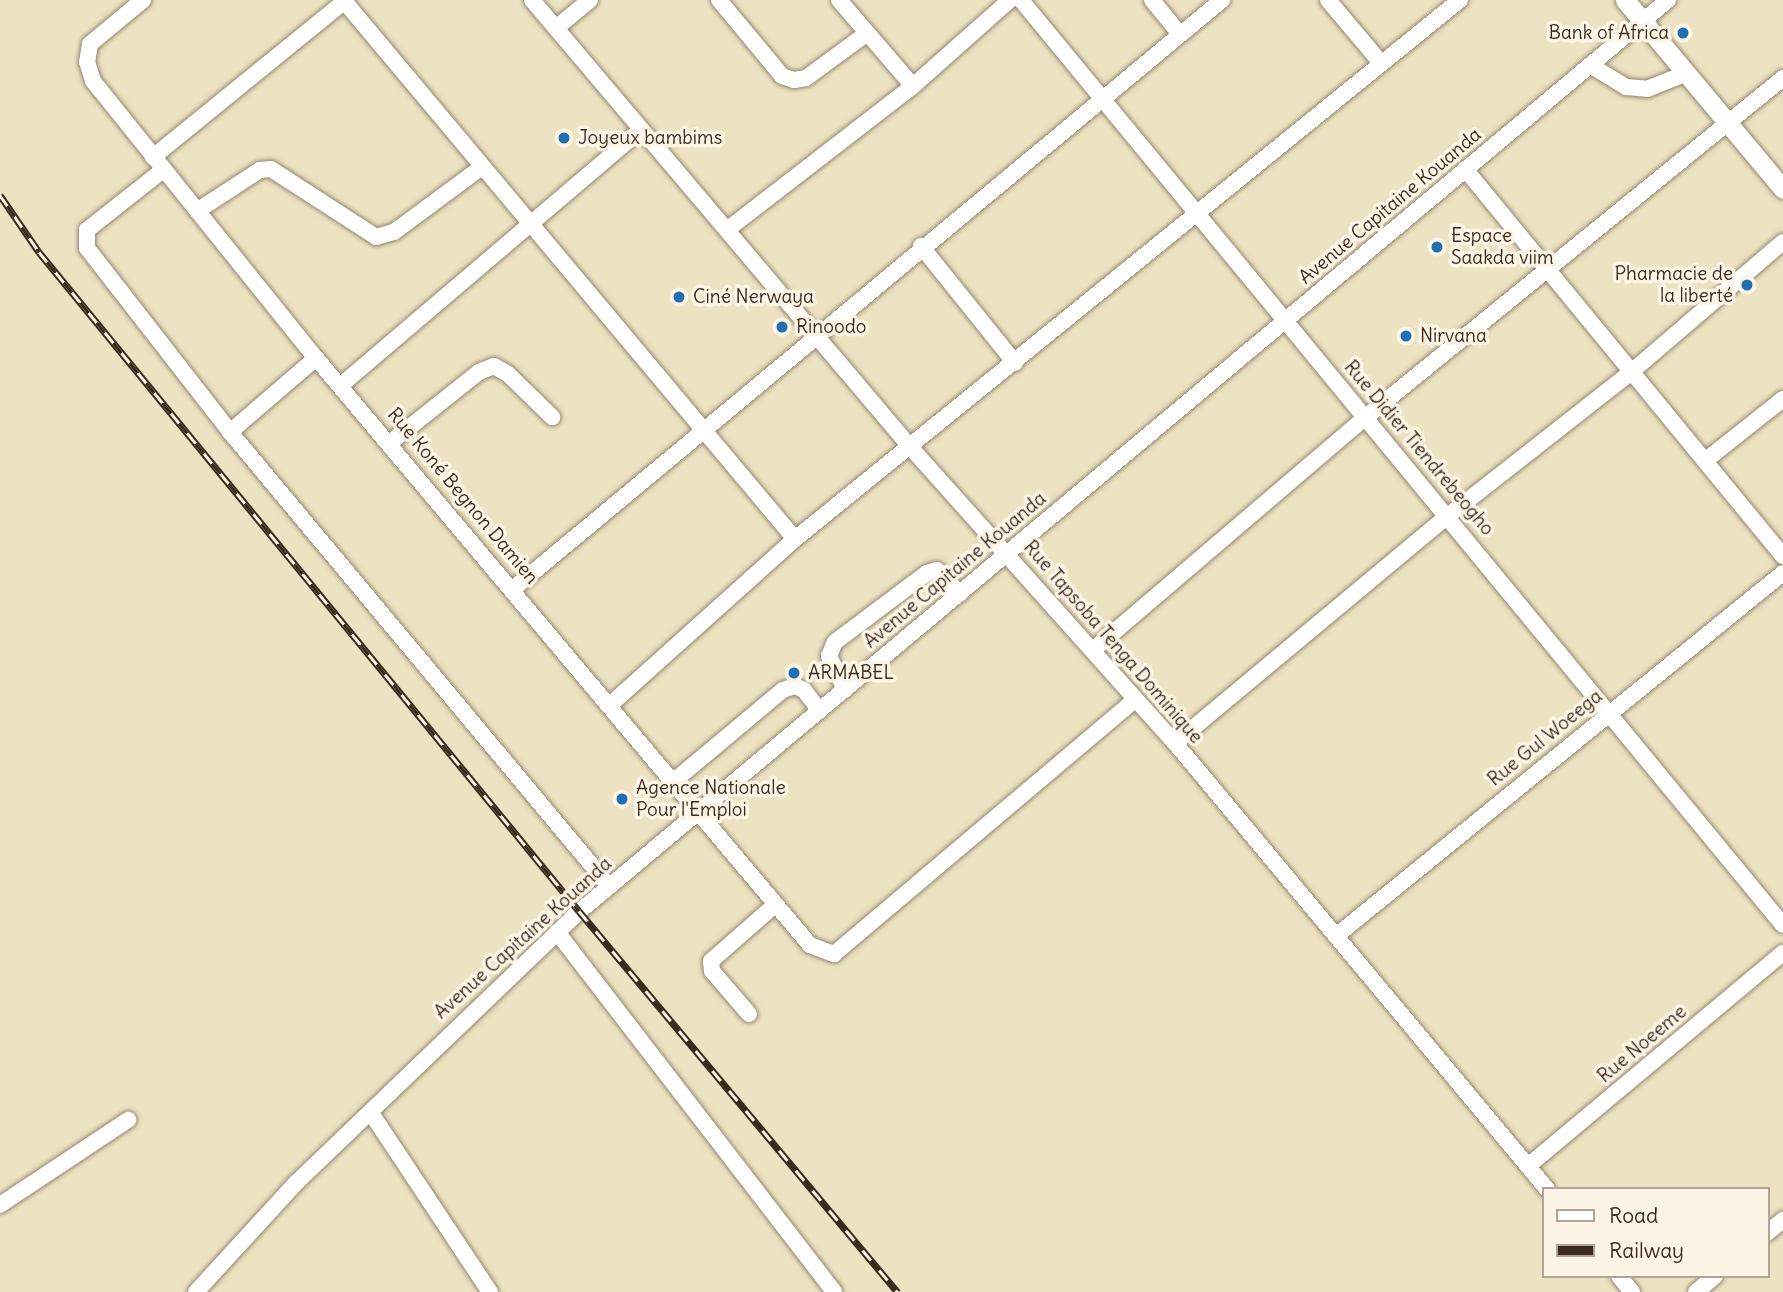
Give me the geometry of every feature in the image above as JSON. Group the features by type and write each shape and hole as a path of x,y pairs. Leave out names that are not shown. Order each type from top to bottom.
{"main road":[{"path":"1625,0 1783,189"}],"street":[{"name":"Rue Koné Begnon Damien","path":"143,0 90,44 87,62 93,81 316,358 391,442 810,945 822,953 834,954 1136,699"},
{"name":"Rue Tapsoba Tenga Dominique","path":"532,0 912,449 1175,743 1545,1187"},
{"path":"556,28 590,0"},
{"path":"719,0 782,76 794,80 806,78 866,34"},
{"path":"839,0 913,86"},
{"path":"728,229 913,86 1010,0"},
{"name":"Rue Didier Tiendrebeogho","path":"1021,0 1102,96 1196,216 1449,515 1783,925"},
{"path":"1152,0 1179,33"},
{"path":"513,589 707,430 921,246 1222,0"},
{"path":"1328,0 1381,63"},
{"path":"611,704 795,539 912,449 1460,0"},
{"name":"Avenue Capitaine Kouanda","path":"196,1292 296,1183 557,932 609,886 700,813 1668,0"},
{"path":"609,886 230,432 85,243 87,230 158,164 345,1 482,167 707,430 795,539"},
{"path":"1590,65 1626,87 1647,89 1686,74"},
{"path":"1093,650 1367,416 1783,78"},
{"path":"340,386 641,130"},
{"path":"197,211 260,170 271,169 376,237 394,232 482,167"},
{"path":"1465,169 1783,556"},
{"path":"1175,743 1449,515 1630,373 1783,242"},
{"path":"921,246 1016,363"},
{"path":"230,432 316,358"},
{"path":"391,442 479,372 494,366 508,374 552,417"},
{"path":"1706,460 1783,398"},
{"path":"845,690 829,656 835,642 927,573 937,570 960,594"},
{"name":"Rue Gul Woeega","path":"1336,936 1783,573"},
{"path":"674,781 783,690 795,686 804,690 820,711"},
{"path":"748,1014 712,971 711,961 776,904"},
{"path":"557,932 834,1292"},
{"name":"Rue Noeeme","path":"1528,1166 1783,953"},
{"path":"371,1113 490,1292"},
{"path":"0,1205 128,1121"},
{"path":"1769,1231 1783,1220"},
{"path":"1621,1278 1632,1292"},
{"path":"1696,1292 1713,1278"}],"railway":[{"path":"0,195 39,252 579,911 898,1292"}],"place":[{"name":"Bank of Africa","path":"1683,33"},
{"name":"Joyeux bambims","path":"564,138"},
{"name":"Espace Saakda viim","path":"1437,247"},
{"name":"Pharmacie de la liberté","path":"1747,285"},
{"name":"Ciné Nerwaya","path":"679,297"},
{"name":"Rinoodo","path":"782,327"},
{"name":"Nirvana","path":"1406,336"},
{"name":"ARMABEL","path":"794,673"},
{"name":"Agence Nationale Pour l'Emploi","path":"622,799"}]}
